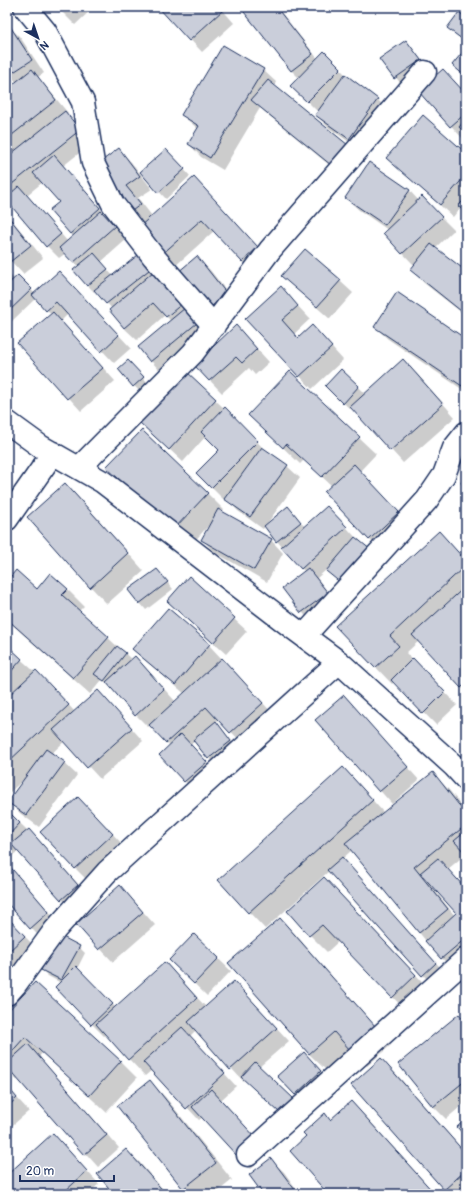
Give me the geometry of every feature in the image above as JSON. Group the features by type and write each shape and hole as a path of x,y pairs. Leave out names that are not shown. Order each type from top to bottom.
{"street":[{"path":"25,7 45,31 83,102 93,163 113,204 153,256 214,326"},
{"path":"79,468 193,353 270,250 425,72"},
{"path":"7,422 40,446 102,482 339,662 454,766 466,779"},
{"path":"304,636 427,500 444,475 454,448 466,433"},
{"path":"7,519 52,453"},
{"path":"7,994 55,930 106,872 339,662"},
{"path":"248,1155 466,959"}],"building":[{"path":"158,7 220,7 223,10 189,41"},
{"path":"240,7 276,7 313,54 291,71"},
{"path":"459,12 466,18 466,42 447,28"},
{"path":"8,23 32,60 9,75 7,72"},
{"path":"406,40 421,60 394,79 379,59"},
{"path":"223,45 264,69 210,158 188,144 199,126 181,115"},
{"path":"466,48 466,77 452,65"},
{"path":"324,51 341,68 307,102 290,86"},
{"path":"32,69 56,100 7,139 7,89"},
{"path":"443,69 466,94 466,113 450,127 418,91"},
{"path":"345,74 378,99 349,139 315,115"},
{"path":"268,80 348,145 331,165 251,100"},
{"path":"65,111 80,130 7,188 7,157"},
{"path":"423,115 466,153 466,175 440,205 386,158"},
{"path":"466,119 466,134 459,127"},
{"path":"119,148 140,176 126,186 141,204 128,214 115,196 121,192 99,163"},
{"path":"166,149 185,169 158,193 140,172"},
{"path":"54,155 100,208 70,234 49,210 59,202 33,173"},
{"path":"369,162 410,190 385,225 345,198"},
{"path":"194,177 258,247 242,262 202,219 161,255 137,229"},
{"path":"19,186 61,234 46,247 7,201 7,197"},
{"path":"422,196 442,217 402,254 383,233"},
{"path":"466,198 466,213 458,206"},
{"path":"101,211 115,226 73,263 59,248"},
{"path":"7,215 31,245 10,262 7,259"},
{"path":"431,244 466,271 466,315 410,270"},
{"path":"305,249 341,280 317,307 281,276"},
{"path":"94,253 108,269 87,286 73,270"},
{"path":"138,255 149,270 106,304 94,290"},
{"path":"197,256 227,294 207,310 177,273"},
{"path":"59,271 119,335 101,352 56,302 46,311 32,295"},
{"path":"154,271 183,303 166,317 153,303 124,328 109,310"},
{"path":"18,275 32,289 7,313 7,285"},
{"path":"281,286 298,306 282,320 298,338 312,325 332,347 299,377 245,319"},
{"path":"397,292 466,339 466,381 462,386 374,327"},
{"path":"185,308 197,323 150,362 138,347"},
{"path":"53,312 103,368 67,399 17,343"},
{"path":"236,325 257,349 242,363 236,357 209,381 194,365"},
{"path":"403,359 443,404 390,451 350,407"},
{"path":"128,360 144,377 133,387 118,369"},
{"path":"341,369 359,386 343,404 325,386"},
{"path":"186,371 216,399 169,450 139,422"},
{"path":"290,371 360,437 322,477 286,444 283,448 248,415"},
{"path":"225,407 258,441 211,488 196,473 219,450 201,432"},
{"path":"142,430 208,493 173,530 106,467"},
{"path":"262,447 288,465 250,517 224,499"},
{"path":"354,464 399,512 369,540 324,492"},
{"path":"466,476 466,487 461,483"},
{"path":"65,483 128,553 90,588 27,517"},
{"path":"288,506 301,522 276,542 264,526"},
{"path":"327,506 347,527 301,569 281,547"},
{"path":"218,509 272,539 254,570 201,540"},
{"path":"439,531 466,561 466,565 390,636 399,646 375,668 335,626"},
{"path":"355,537 371,550 342,584 326,571"},
{"path":"308,568 328,593 301,613 282,588"},
{"path":"157,569 168,582 139,604 128,590"},
{"path":"16,570 37,589 50,573 68,589 62,595 109,637 73,678 7,619 7,581"},
{"path":"189,576 235,618 213,643 167,601"},
{"path":"466,586 466,683 461,688 412,635"},
{"path":"168,608 210,644 175,685 132,649"},
{"path":"7,645 22,659 7,676"},
{"path":"117,646 126,653 104,681 94,674"},
{"path":"135,656 164,689 135,716 106,682"},
{"path":"222,658 263,703 230,733 206,707 166,743 149,725"},
{"path":"413,658 445,692 423,714 391,680"},
{"path":"36,670 69,705 7,763 7,697"},
{"path":"98,690 132,728 87,768 53,730"},
{"path":"344,695 408,767 379,792 315,720"},
{"path":"216,721 231,741 208,759 193,740"},
{"path":"181,734 207,762 184,782 159,755"},
{"path":"46,749 65,762 26,815 7,802"},
{"path":"343,767 373,800 248,913 218,880"},
{"path":"433,772 466,814 466,825 414,867 448,909 419,933 345,843"},
{"path":"78,797 113,834 75,869 40,832"},
{"path":"7,810 20,823 7,837"},
{"path":"29,829 78,885 61,900 11,844"},
{"path":"466,831 466,854 454,841"},
{"path":"342,857 436,963 422,976 327,870"},
{"path":"438,858 466,889 466,938 441,959 425,941 456,913 420,873"},
{"path":"7,863 49,912 30,929 7,903"},
{"path":"324,877 416,975 392,998 322,925 309,936 287,911"},
{"path":"120,885 143,912 99,950 76,924"},
{"path":"7,917 25,936 7,953"},
{"path":"280,918 376,1027 350,1050 334,1032 309,1054 228,963"},
{"path":"194,934 219,958 194,984 169,960"},
{"path":"59,935 80,946 61,980 41,970"},
{"path":"165,962 197,998 128,1060 96,1024"},
{"path":"76,966 113,1004 91,1025 55,987"},
{"path":"234,981 277,1028 230,1070 188,1022"},
{"path":"35,982 121,1061 89,1096 25,1037 7,1057 7,1012"},
{"path":"459,1014 466,1022 466,1080 433,1107 398,1064"},
{"path":"182,1027 225,1073 186,1109 143,1062"},
{"path":"28,1044 107,1135 84,1155 7,1067 7,1063"},
{"path":"304,1052 321,1071 295,1095 277,1076"},
{"path":"381,1058 466,1154 466,1170 444,1190 351,1085"},
{"path":"255,1062 294,1099 280,1113 241,1077"},
{"path":"150,1080 216,1163 183,1189 117,1106"},
{"path":"7,1086 17,1098 7,1107"},
{"path":"211,1089 257,1139 238,1157 192,1107"},
{"path":"351,1101 435,1194 328,1194 290,1151 306,1136 303,1133 325,1113 330,1120"},
{"path":"466,1119 466,1137 457,1127"},
{"path":"53,1133 87,1171 62,1194 7,1194 7,1175"},
{"path":"126,1149 166,1194 114,1194 97,1174"},
{"path":"271,1158 298,1194 263,1194 249,1175"}]}
